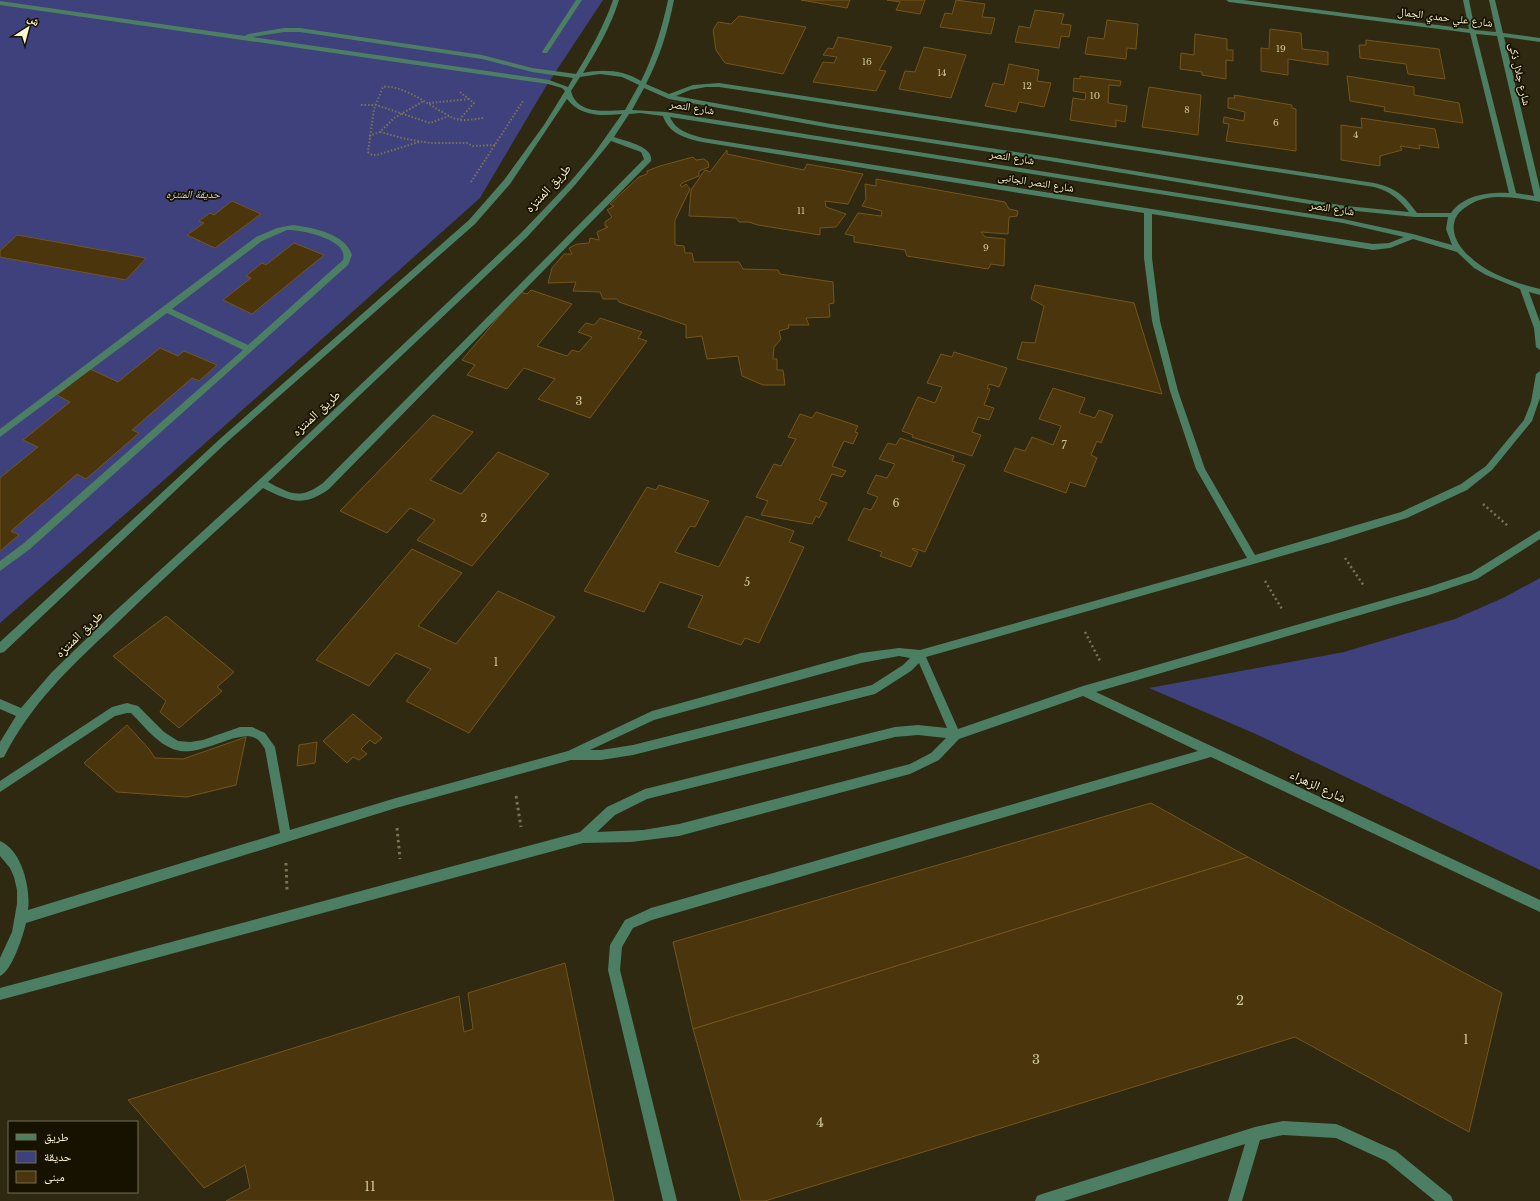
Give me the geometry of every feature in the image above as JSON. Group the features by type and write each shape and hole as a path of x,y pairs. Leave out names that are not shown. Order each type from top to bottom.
{"street":[{"path":"544,52 579,0"},
{"path":"0,650 224,440 472,222 507,182 547,125 604,30 616,0"},
{"name":"طريق المنتزه","path":"0,753 5,741 44,688 77,654 145,589 263,484 499,260 562,196 610,138 643,85 660,46 671,0"},
{"name":"شارع علي حمدي الجمال","path":"1228,0 1472,30 1540,40"},
{"path":"1466,0 1513,195"},
{"name":"شارع جلال ذكى","path":"1492,0 1539,200"},
{"path":"0,3 535,81 560,85 568,91"},
{"name":"شارع النصر","path":"242,38 275,31 296,30 482,57 532,70 577,76 600,72 612,73 633,79 669,98 831,126 1050,159 1346,208 1415,215 1452,215"},
{"path":"497,76 508,70 509,66 507,63"},
{"path":"669,98 681,90 693,86 706,84 719,85 1359,183 1386,188 1396,192 1404,198 1415,215"},
{"name":"شارع النصر","path":"568,91 570,99 576,106 599,114 627,112 666,114 1343,221 1413,236 1460,250"},
{"name":"شارع النصر الجانبى","path":"666,114 668,124 675,131 702,140 1373,247 1390,245 1413,236"},
{"path":"263,484 288,496 301,499 315,495 326,486 648,159 644,150 610,138"},
{"path":"1539,200 1513,195 1486,196 1464,203 1452,215 1450,226 1452,238 1460,250 1476,265 1493,275 1524,288 1540,292"},
{"path":"1148,211 1148,258 1156,321 1174,391 1202,469 1253,560"},
{"path":"0,434 259,239 272,231 289,228 304,229 338,241 346,247 348,255 345,264 27,546 0,567"},
{"path":"1524,288 1538,328 1540,347"},
{"path":"166,309 249,349"},
{"path":"22,918 396,803 570,755 652,716 861,658 899,652 920,654 1331,538 1404,515 1464,487 1489,468 1528,421 1535,402 1540,374"},
{"path":"583,837 612,811 645,794 895,732 914,729 935,730 955,735 1112,683 1378,606 1474,576 1540,534"},
{"path":"920,654 955,735"},
{"path":"570,755 601,755 633,750 875,690 907,668 920,654"},
{"name":"شارع الزهراء","path":"1083,692 1540,906"},
{"path":"0,704 24,714"},
{"path":"0,787 112,712 127,708 134,709 171,743 179,747 201,746 237,732 249,730 266,739 270,747 286,837"},
{"path":"0,994 583,837 615,838 647,836 679,830 910,769 929,762 944,750 955,735"},
{"path":"670,1201 614,970 616,945 629,924 658,911 1211,752"},
{"path":"0,847 14,865 21,881 23,899 22,918 16,939 7,960 0,970"},
{"path":"1042,1201 1255,1134 1283,1128 1336,1132 1391,1156 1446,1201"},
{"path":"1235,1201 1255,1134"}],"path":[{"path":"471,182 496,145 535,81"},
{"path":"419,142 377,155 372,155 367,150 376,105 381,89 387,85 424,101 450,116 460,119 484,118"},
{"path":"459,90 474,103 460,119"},
{"path":"428,103 471,99"},
{"path":"369,136 380,132 401,114 424,101"},
{"path":"361,105 376,105 430,123 450,116"},
{"path":"380,132 419,142 448,144 467,143 473,146 496,145"},
{"path":"1464,487 1528,543"},
{"path":"1331,538 1378,606"},
{"path":"1253,560 1295,630"},
{"path":"1074,610 1112,683"},
{"path":"512,771 525,853"},
{"path":"396,803 402,886"},
{"path":"286,837 288,916"}],"green space":[{"name":"حديقة المنتزه","path":"0,0 603,0 545,88 480,198 146,496 0,623"},
{"path":"1540,578 1540,870 1258,735 1149,688 1344,652 1455,619 1505,597"}],"building":[{"path":"801,0 850,0 847,8"},
{"path":"887,0 925,0 920,14 896,10 900,2"},
{"path":"956,0 985,4 982,17 995,18 991,34 940,27 945,13 952,14"},
{"path":"1035,10 1064,14 1061,24 1071,25 1069,37 1061,36 1059,48 1015,42 1019,26 1030,28"},
{"path":"739,16 806,27 783,74 725,63 716,50 713,30 718,22 731,24"},
{"path":"1107,20 1138,24 1136,49 1127,48 1126,59 1085,54 1088,37 1104,39"},
{"path":"1270,29 1301,33 1302,49 1328,52 1328,65 1288,59 1288,75 1261,71 1261,48 1269,49"},
{"path":"1195,34 1227,39 1227,50 1233,50 1233,61 1226,60 1226,79 1202,75 1202,72 1180,69 1181,53 1194,55"},
{"path":"838,37 892,47 879,70 886,71 876,91 813,82 823,62 834,63 837,57 823,55 828,48 833,49"},
{"path":"1366,40 1439,49 1445,79 1408,74 1406,64 1360,58 1359,45 1366,45"},
{"path":"924,47 966,55 951,98 899,89 905,71 915,72"},
{"path":"1009,64 1039,70 1037,81 1051,83 1044,107 1019,102 1016,112 985,106 993,83 1004,85"},
{"path":"1080,76 1121,81 1120,86 1109,85 1108,103 1127,106 1125,122 1116,120 1116,127 1070,120 1073,98 1085,100 1086,93 1073,91 1074,78 1080,79"},
{"path":"1347,76 1414,87 1414,95 1459,103 1463,123 1384,111 1385,107 1350,101"},
{"path":"1149,87 1201,95 1198,135 1142,127"},
{"path":"1234,95 1292,105 1292,108 1296,109 1296,151 1226,141 1229,124 1223,123 1224,117 1244,121 1245,112 1228,108 1228,98 1235,98"},
{"path":"1361,118 1435,129 1439,148 1419,145 1420,149 1400,146 1402,150 1380,156 1380,166 1341,160 1341,125 1362,128"},
{"path":"727,150 727,154 804,170 807,164 863,174 848,204 825,201 826,207 846,214 836,227 820,228 820,235 758,225 749,222 739,222 736,218 689,216 691,190 705,170 710,172"},
{"path":"693,157 696,160 704,159 708,162 709,167 699,171 699,176 680,185 682,187 686,184 690,189 675,220 675,245 684,246 685,253 692,253 694,262 739,262 743,269 778,270 780,274 833,282 834,303 829,304 830,317 806,318 809,325 788,325 789,328 779,331 781,339 774,347 773,359 777,359 777,370 783,370 785,385 763,385 742,376 738,356 707,359 702,336 686,338 686,325 619,302 617,299 603,299 600,292 573,291 576,282 548,283 552,268 564,254 572,254 569,248 577,244 589,243 590,238 599,240 597,232 608,227 605,226 605,222 612,217 607,210 614,206 610,204 639,177 647,174 647,171 660,166"},
{"path":"876,179 1005,202 1009,209 1018,211 1017,216 1009,217 1008,234 981,232 985,237 1005,239 1004,266 991,264 988,269 907,256 905,250 854,242 854,236 845,234 858,213 881,216 882,211 862,206 866,199 865,184 876,186"},
{"path":"232,201 261,214 215,248 187,235 204,223 199,221 210,213 214,215"},
{"path":"17,235 146,258 126,280 0,257 0,251"},
{"path":"294,243 324,255 252,314 223,300 251,278 246,276 262,263 266,265"},
{"path":"1035,285 1134,303 1162,394 1017,359 1022,342 1035,343 1044,306 1031,299"},
{"path":"531,290 572,304 537,346 567,356 572,350 579,352 592,337 578,332 586,323 594,325 600,318 642,332 638,338 647,341 590,418 538,399 555,379 524,368 507,389 467,375 475,365 462,360 520,292 527,294"},
{"path":"160,348 178,356 184,351 217,365 199,381 192,378 132,430 139,433 86,479 77,474 11,531 19,535 0,551 0,478 38,447 23,440 70,402 57,395 90,369 118,382"},
{"path":"954,352 1007,368 999,387 989,384 987,388 990,389 984,405 994,408 989,420 978,417 972,432 981,435 972,456 912,437 913,435 902,431 918,397 935,403 942,387 927,383 941,354 952,357"},
{"path":"1053,388 1085,398 1079,413 1095,418 1099,410 1113,415 1101,443 1097,441 1091,455 1097,458 1085,487 1070,482 1066,493 1004,471 1015,448 1025,451 1032,437 1053,445 1061,426 1039,419"},
{"path":"816,412 858,426 855,432 858,433 853,444 844,441 832,466 846,471 842,477 832,474 819,500 827,503 819,518 816,516 812,524 761,515 768,501 756,497 774,464 781,466 796,439 788,437 800,414 812,418"},
{"path":"433,415 473,432 430,480 461,494 498,452 549,474 472,566 417,540 435,520 410,508 387,533 340,511"},
{"path":"900,438 954,456 952,461 965,465 925,552 912,549 918,552 911,567 880,556 882,552 848,540 864,508 871,510 878,497 867,493 876,475 887,478 895,464 879,459 888,443 896,445"},
{"path":"659,485 709,501 695,527 690,526 675,552 719,567 746,516 794,531 789,542 804,547 759,643 745,638 741,645 688,627 703,596 660,582 644,612 584,591 647,487 656,490"},
{"path":"412,549 462,573 418,626 456,644 498,591 555,617 469,733 406,701 431,669 396,653 369,686 316,660"},
{"path":"166,616 234,672 217,687 222,691 179,728 160,712 166,701 113,656"},
{"path":"353,714 382,738 375,744 370,740 361,749 367,754 359,760 353,757 347,763 323,741"},
{"path":"127,725 149,749 155,758 183,759 246,737 236,785 187,797 117,792 84,763"},
{"path":"317,742 315,763 297,766 299,745"},
{"path":"1151,803 1248,857 693,1029 673,942"},
{"path":"1248,857 1502,993 1469,1132 1295,1037 765,1201 741,1201 693,1029"},
{"path":"565,963 614,1201 226,1201 250,1188 245,1165 204,1188 128,1100 459,996 464,1032 473,1029 468,993"}]}
